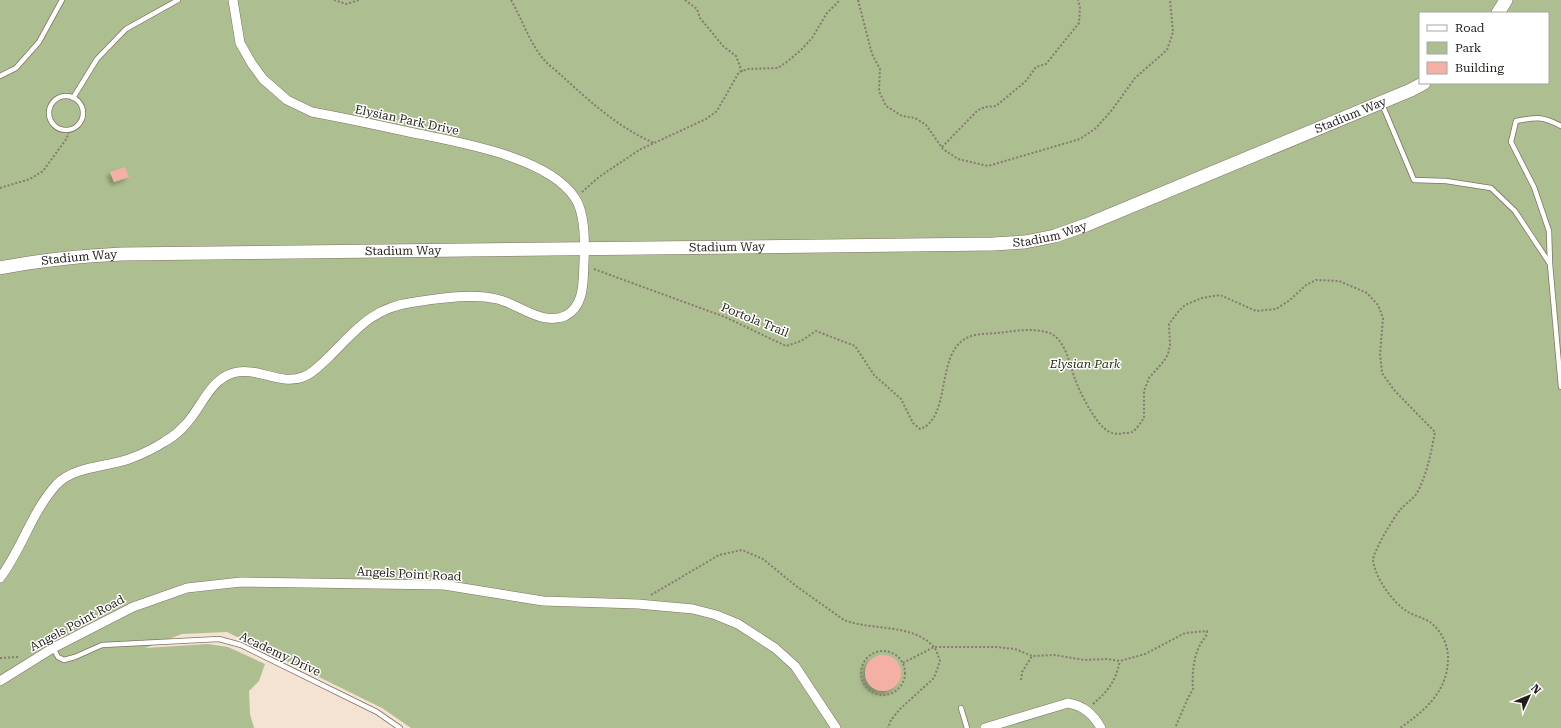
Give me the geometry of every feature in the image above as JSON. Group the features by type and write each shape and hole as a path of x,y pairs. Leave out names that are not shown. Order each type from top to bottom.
{"main road":[{"path":"1499,12 1506,0"},
{"name":"Stadium Way","path":"0,268 50,259 122,254 992,244 1025,242 1055,236 1086,224 1422,84"}],"street":[{"name":"Elysian Park Drive","path":"234,0 240,43 263,79 287,100 312,112 502,153 534,166 563,183 575,197 581,210 585,249"},
{"path":"0,578 34,518 50,493 59,483 71,474 130,459 165,442 186,425 209,390 219,381 232,373 257,372 280,379 293,380 304,377 315,370 369,318 383,310 412,302 477,296 497,299 548,319 566,315 579,303 582,294 585,249"},
{"name":"Angels Point Road","path":"0,681 53,648 140,604 187,588 241,582 444,585 543,601 638,604 693,609 716,615 738,624 775,648 795,666 836,728"},
{"path":"984,728 1068,703 1080,705 1096,719 1101,728"}],"lane":[{"path":"0,76 16,68 39,42 62,0"},
{"path":"73,98 97,59 126,29 178,0"},
{"path":"67,96 73,98 81,106 83,116 77,126 69,130 64,130 55,126 50,116 52,104 61,97 67,96"},
{"path":"1381,102 1414,180 1446,181 1491,188 1515,211 1550,264"},
{"path":"1561,126 1536,117 1516,121 1511,142 1534,188 1549,231 1550,264 1561,387"},
{"name":"Academy Drive","path":"53,648 58,657 64,660 75,657 102,645 219,639 241,645 377,712 400,728"},
{"path":"961,708 967,728"}],"path":[{"path":"334,0 346,4 359,0"},
{"path":"511,0 526,32 542,58 575,89 626,129 637,136 654,143"},
{"path":"685,0 697,9 700,18 723,46 736,56 742,72"},
{"path":"575,197 599,177 638,150 706,119 717,110 739,72 778,68 788,61 812,38 828,13 840,0"},
{"path":"858,0 872,54 880,69 879,91 886,106 902,116 915,118 926,125 942,147 958,159 988,166 1080,139 1096,128 1112,110 1135,78 1167,50 1173,32 1170,0"},
{"path":"942,147 978,110 996,106 1026,81 1036,67 1046,64 1079,23 1080,8 1078,0"},
{"path":"0,188 30,179 43,171 67,138 69,130"},
{"name":"Portola Trail","path":"584,265 725,318 786,346 801,341 816,331 855,346 874,376 901,399 913,423 920,429 927,427 932,422 944,391 948,363 954,349 964,339 973,335 1017,331 1046,332 1056,337 1067,354 1075,380 1087,405 1103,428 1116,435 1132,432 1144,418 1144,391 1149,378 1164,361 1168,354 1170,344 1169,324 1185,305 1202,298 1220,295 1256,311 1276,309 1290,300 1306,285 1316,280 1340,281 1366,293 1378,305 1384,318 1380,354 1382,373 1394,390 1435,432 1425,474 1416,494 1399,511 1381,540 1373,559 1379,577 1395,602 1408,612 1430,622 1442,634 1448,649 1448,666 1444,684 1436,696 1418,715 1400,728"},
{"path":"638,604 661,588 719,555 742,550 763,559 844,620 854,623 895,629 918,635 934,647 940,661 934,678 900,709 891,720 888,728"},
{"path":"903,663 934,647 996,647 1015,649 1032,656 1056,655 1084,660 1107,659 1120,661 1145,654 1185,633 1207,631 1207,636 1201,644 1196,656 1192,678 1194,689 1188,698 1176,728"},
{"path":"877,650 892,652 903,663 905,677 902,684 891,694 876,694 864,686 861,680 861,665 870,653 877,650"},
{"path":"1021,680 1022,672 1032,656"},
{"path":"1086,710 1107,692 1117,676 1120,661"}],"green space":[{"name":"Elysian Park","path":"0,0 1561,0 1561,728 411,728 382,708 227,632 182,634 145,648 208,644 228,647 265,664 259,681 249,691 250,714 254,728 0,728"}],"building":[{"path":"125,167 129,177 114,182 110,172"},
{"path":"886,655 896,660 900,666 900,680 896,686 890,690 880,691 870,686 866,680 865,670 870,660 876,656"}]}
